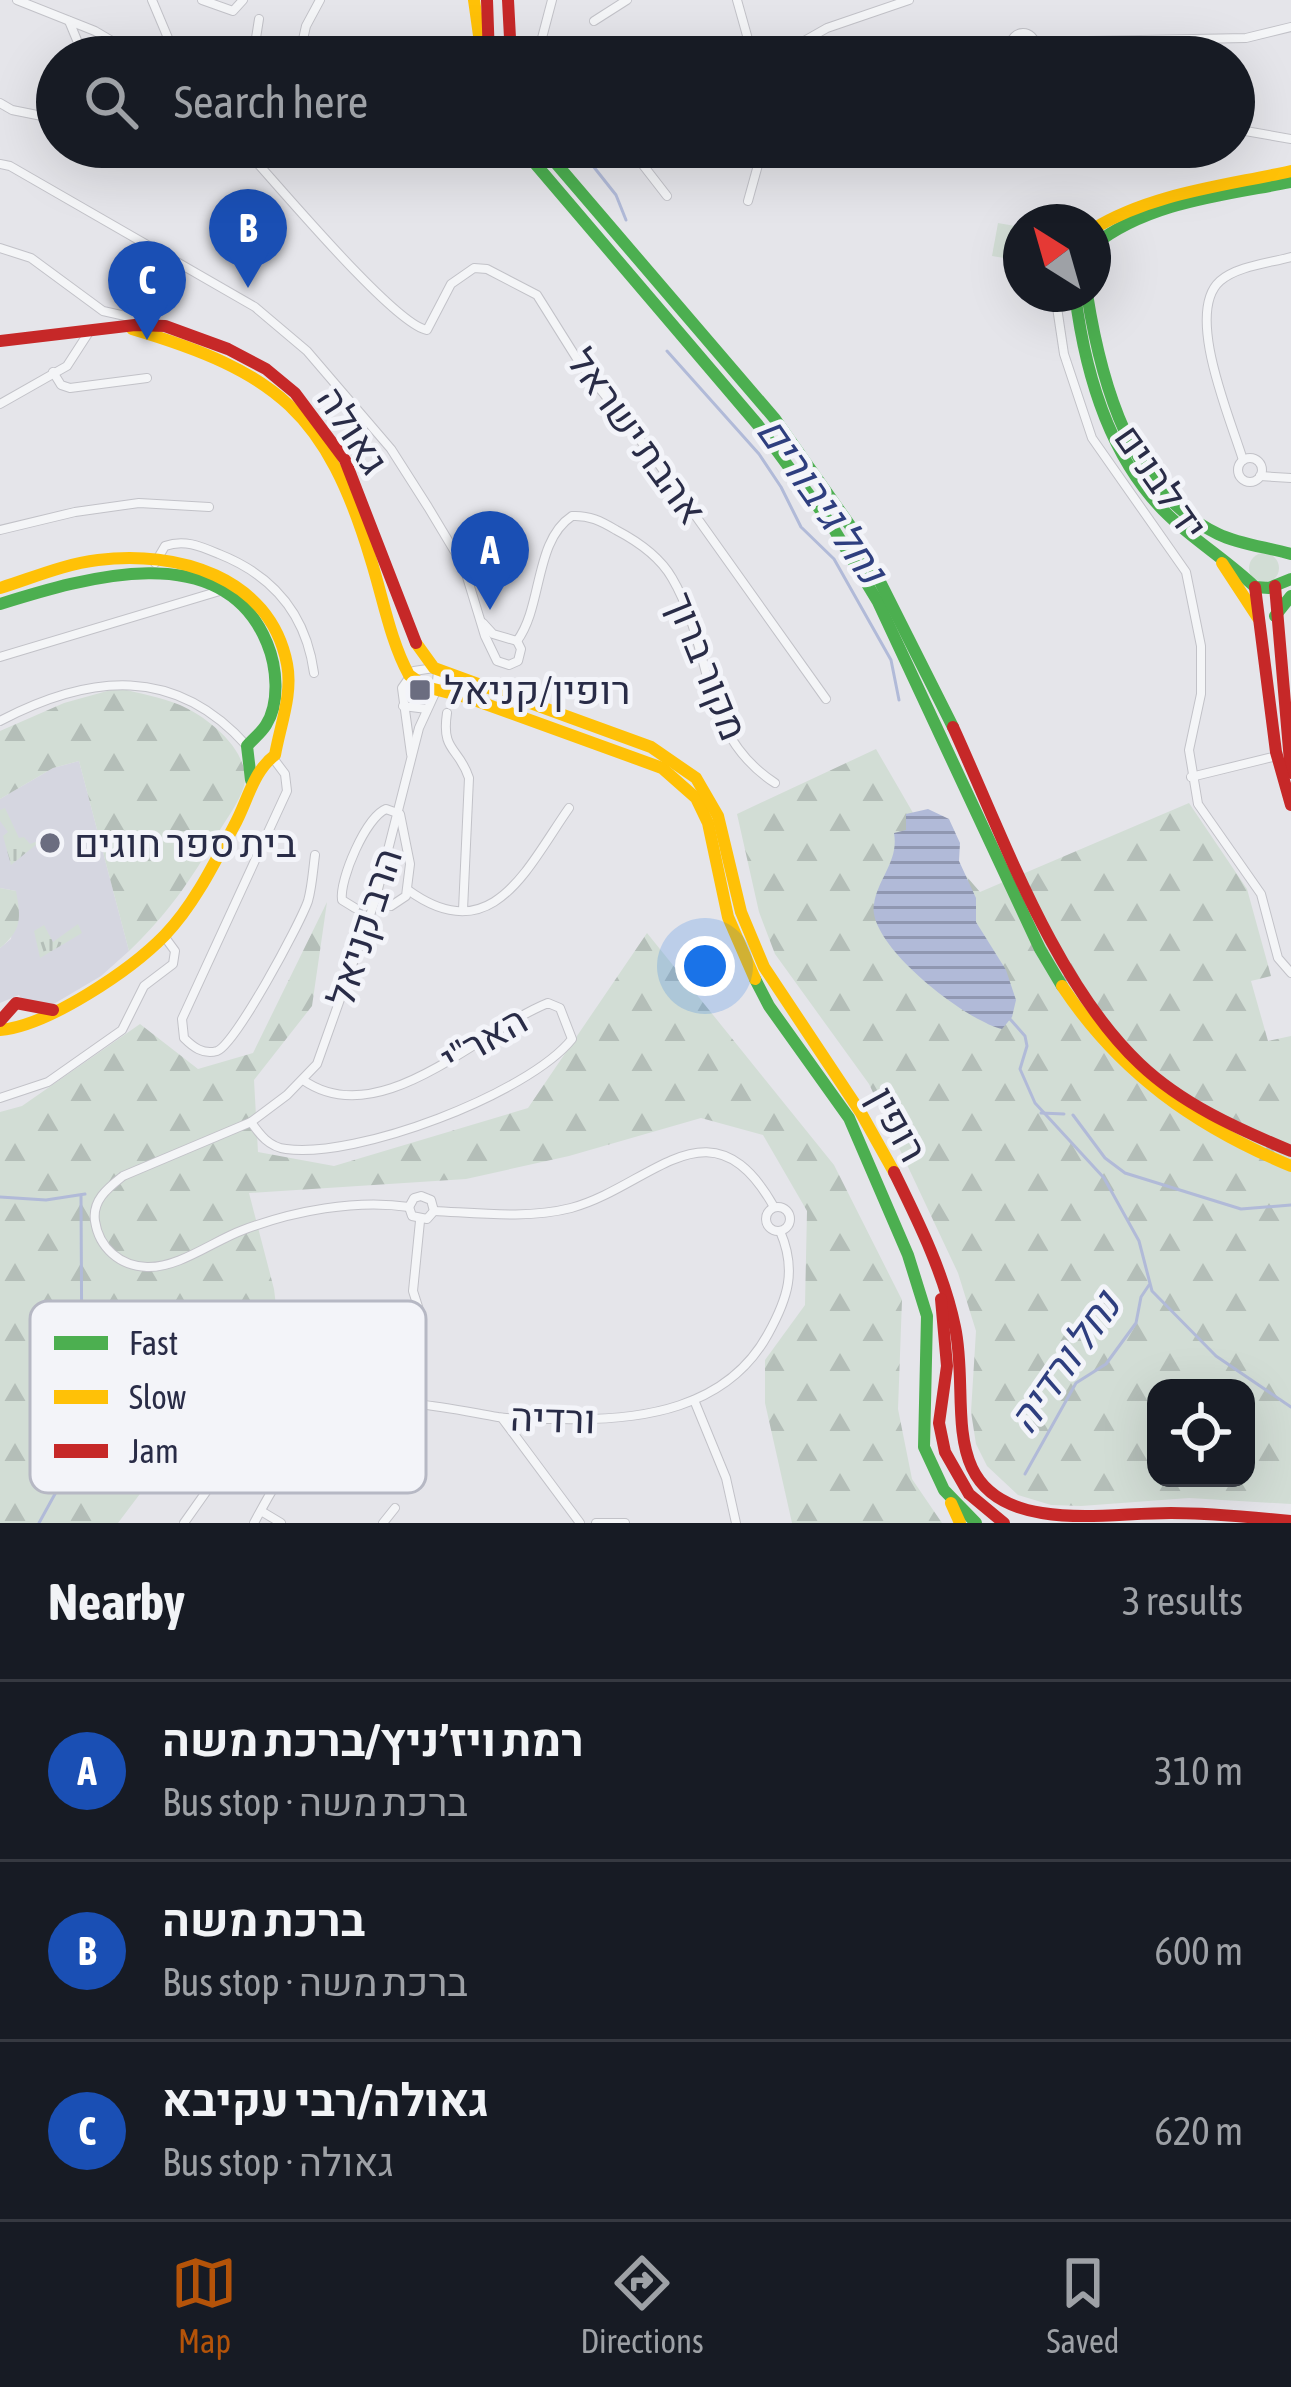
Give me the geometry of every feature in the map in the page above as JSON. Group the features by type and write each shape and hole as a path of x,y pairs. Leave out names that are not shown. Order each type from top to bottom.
{"street":[{"path":"17,0 98,36"},
{"path":"152,0 167,36"},
{"path":"202,0 233,11 243,0"},
{"path":"304,36 320,0"},
{"path":"474,0 481,36"},
{"path":"486,36 487,0"},
{"path":"508,0 511,36"},
{"path":"546,36 552,0"},
{"path":"594,21 627,0"},
{"path":"737,0 747,36"},
{"path":"813,36 909,0"},
{"path":"257,36 259,19"},
{"path":"69,21 75,36"},
{"path":"1255,36 1291,28"},
{"path":"0,103 36,115"},
{"path":"1255,133 1291,140"},
{"path":"0,164 76,202 255,307 307,351 391,449 464,567 482,622 494,652 501,663 514,664 521,653 517,641 490,632 482,622"},
{"name":"אהבת ישראל","path":"262,168 388,304 418,328 427,330 451,284 473,268 487,269 537,295 579,362 658,463 826,699"},
{"path":"539,168 758,425 854,560 1040,949 1076,1011 1119,1062 1183,1114 1243,1148 1291,1166"},
{"path":"560,168 775,419 856,534 914,644 1051,939 1097,1015 1140,1064 1188,1101 1291,1151"},
{"path":"645,168 667,196"},
{"path":"748,201 757,168"},
{"path":"1111,220 1136,208 1291,171"},
{"path":"1111,230 1141,218 1291,182"},
{"path":"0,248 31,257 103,311 165,326"},
{"path":"1260,476 1254,482 1243,481 1238,470 1244,460 1214,362 1205,308 1210,293 1233,273 1291,257"},
{"name":"יד לבנים","path":"1058,312 1064,354 1092,438 1186,572 1198,618 1202,681 1189,750 1191,777"},
{"name":"יד לבנים","path":"1078,312 1084,357 1106,422 1150,495 1250,582"},
{"name":"יד לבנים","path":"1091,312 1105,386 1160,486 1213,532 1291,554"},
{"name":"גאולה","path":"0,340 165,326 247,358 282,381 345,460 379,540 410,635 436,669"},
{"name":"גאולה","path":"122,327 188,342 219,356 255,374 296,408 335,464 355,505 409,675"},
{"path":"0,404 67,365 94,329"},
{"path":"53,333 68,340 75,354"},
{"path":"53,372 61,385 70,388 148,378"},
{"path":"1244,460 1258,462 1260,476"},
{"path":"1260,476 1291,478"},
{"path":"0,530 139,503 209,507"},
{"name":"מקור ברוך","path":"517,641 560,526 572,516 600,520 632,539 671,577 722,724 745,759 775,783"},
{"path":"154,572 156,557 165,546 181,541 249,566 268,580 300,628 314,673"},
{"path":"1291,773 1282,755 1275,616 1285,563 1268,548 1246,558 1263,628 1282,755 1291,805"},
{"path":"1212,551 1247,597 1263,628"},
{"path":"0,588 92,561 156,557 217,572 261,607 287,664 288,692 260,748"},
{"path":"0,604 95,576 154,572 224,589 264,633 274,663 272,710 250,790 212,866 164,936 80,999 30,1016 22,1028 5,1023 16,1003 30,1016"},
{"path":"1250,582 1282,582"},
{"path":"0,657 224,589"},
{"path":"1275,616 1291,596"},
{"path":"494,652 496,643 504,638"},
{"path":"409,675 422,668 436,669"},
{"name":"רופין","path":"436,669 461,688 677,758 713,798 740,908 761,964 862,1115 939,1276 956,1330 956,1417 965,1456 998,1501 1057,1521 1192,1513 1291,1521"},
{"name":"הרב קניאל","path":"302,1080 327,1042 436,691 436,669"},
{"name":"רופין","path":"409,675 436,691 461,688"},
{"name":"הרב קניאל","path":"409,675 402,688 412,767"},
{"path":"0,721 45,700 116,684 147,684 190,698 260,748 285,774 287,791 182,1019 184,1038 199,1050 222,1049 244,1022 308,902 315,855"},
{"path":"404,706 427,709"},
{"path":"448,713 444,736 451,752 464,762 469,778 463,910"},
{"name":"רופין","path":"580,729 662,768 696,798 709,823 728,917 744,957 769,1006 849,1118 919,1282 927,1316 924,1447 944,1490 976,1523"},
{"path":"1282,755 1191,777 1204,818 1261,894 1278,958 1291,974"},
{"path":"408,890 429,905 463,910 497,903 514,887 569,808"},
{"path":"355,908 340,894 370,819 386,809 400,814 410,864 406,896 391,906"},
{"path":"0,1098 39,1087 122,1030 144,986 173,964 175,951 164,936"},
{"name":"האר\"י","path":"251,1122 260,1135 286,1149 360,1143 491,1097 543,1068 561,1052 572,1039 570,1026 560,1008 548,1003 432,1070 361,1096 334,1097 302,1080"},
{"path":"302,1080 251,1122 123,1176 107,1188 94,1210 98,1235 106,1248 129,1264 151,1267 246,1228 278,1220 352,1205 409,1207"},
{"path":"434,1211 514,1214 569,1208 600,1198 681,1154 703,1152 750,1169 774,1207"},
{"path":"421,1196 431,1200 434,1211 420,1221 409,1207 421,1196"},
{"path":"774,1207 785,1208 790,1217 789,1225 780,1231 771,1229 766,1221 774,1207"},
{"path":"416,1301 413,1291 420,1221"},
{"name":"ורדיה","path":"426,1405 502,1418 618,1420 659,1414 694,1400 751,1363 783,1306 790,1262 780,1231"},
{"path":"939,1276 947,1365 939,1422 942,1442 948,1460 978,1504 1004,1523"},
{"path":"694,1400 727,1478 736,1523"},
{"path":"502,1418 580,1523"},
{"path":"944,1490 960,1523"},
{"path":"184,1523 206,1493"},
{"path":"254,1523 273,1493"},
{"path":"383,1523 395,1508"},
{"path":"261,1511 281,1523"},
{"path":"596,1523 625,1523"}],"shaded area":[{"name":"בית ספר חוגים","path":"79,761 129,951 101,976 52,1005 24,1003 19,995 0,1003 0,948 11,939 16,891 0,888 0,799 53,768"}],"green space":[{"path":"998,223 1003,224 1003,258 992,256"},
{"path":"1264,553 1279,568 1264,583 1249,568"},
{"path":"118,688 173,702 203,718 226,737 245,773 239,799 198,867 167,911 129,951 79,761 53,768 0,799 0,731 64,703"},
{"path":"876,749 916,818 980,892 1189,803 1247,889 1271,976 1251,981 1268,1041 1291,1036 1291,1504 1189,1498 1051,1505 1018,1495 987,1466 976,1444 971,1412 976,1331 958,1273 869,1084 775,954 759,912 737,814"},
{"path":"5,808 19,838 30,844 43,839 11,865 3,836 8,832 0,821 0,810"},
{"path":"0,888 16,891 19,916 16,929 0,948"},
{"path":"327,902 312,1006 254,1080 258,1152 334,1166 528,1108 647,933 834,1165 902,1300 898,1409 912,1479 942,1523 792,1523 765,1403 765,1360 805,1305 807,1211 763,1135 701,1118 569,1156 466,1179 249,1193 275,1301 30,1301 30,1493 141,1493 118,1523 0,1523 0,1112 22,1106 140,1024 198,1069 253,1053"},
{"path":"78,924 82,933 40,958 34,931 44,925 53,942"}],"water":[{"path":"928,809 949,819 960,843 959,861 976,898 976,922 1006,970 1016,1000 1012,1017 1002,1029 966,1012 922,978 901,959 876,921 874,904 894,852 894,833 906,830 906,814"}],"waterway":[{"path":"595,168 616,195 626,220"},
{"name":"נחל גיבורים","path":"667,351 759,454 801,527 834,559 891,660 899,700"},
{"name":"נחל גיבורים","path":"1010,1019 1025,1036 1020,1069 1035,1103 1104,1178 1139,1241 1152,1291 1216,1356 1291,1407"},
{"path":"1041,1113 1064,1114"},
{"path":"1073,1115 1105,1158 1125,1173 1241,1209 1291,1205"},
{"path":"0,1197 46,1200 85,1194"},
{"path":"81,1195 82,1301"},
{"name":"נחל ורדיה","path":"1025,1474 1076,1383 1106,1364 1136,1323 1141,1297 1149,1285"},
{"path":"39,1523 56,1493"}],"tunnel":[{"path":"355,908 391,906"}],"traffic: fast":[{"path":"539,168 758,425 832,526 878,602 1040,949 1062,986"},
{"path":"560,168 775,419 856,534 953,727"},
{"path":"1111,233 1162,210 1291,182"},
{"path":"1078,312 1103,413 1147,492 1255,587 1269,588 1291,579"},
{"path":"1091,312 1111,398 1142,463 1162,491 1218,534 1291,554"},
{"path":"0,604 71,584 148,573 185,576 219,588 246,609 273,663 276,685 270,716 247,746 251,780"},
{"path":"1275,616 1291,596"},
{"path":"755,979 849,1118 908,1255 927,1316 924,1447 944,1490 976,1523"}],"traffic: slow":[{"path":"474,0 479,36"},
{"path":"1111,220 1164,199 1291,171"},
{"path":"132,329 182,345 260,382 314,434 354,510 409,675 426,687 662,768 696,798 708,823 728,917 755,979"},
{"path":"0,588 98,560 128,558 188,565 240,590 261,609 277,634 288,675 275,755 256,778 211,868 176,923 132,964 88,994 41,1018 0,1030"},
{"path":"1222,563 1258,618"},
{"path":"416,643 434,668 651,747 696,778 718,816 741,912 764,967 861,1113 894,1172"},
{"path":"1062,986 1109,1045 1162,1094 1223,1133 1291,1166"},
{"path":"951,1503 960,1523"}],"traffic: jam":[{"path":"487,0 488,36"},
{"path":"508,0 510,36"},
{"path":"0,341 135,325 165,326 266,369 295,393 345,460 416,643"},
{"path":"1275,586 1291,773"},
{"path":"1255,587 1276,752 1291,805"},
{"path":"953,727 1056,950 1109,1031 1140,1064 1192,1103 1291,1151"},
{"path":"0,1021 16,1003 53,1010"},
{"path":"894,1172 950,1307 959,1356 964,1441 971,1466 985,1487 1008,1503 1058,1515 1186,1513 1291,1521"},
{"path":"941,1299 947,1366 939,1423 945,1452 969,1494 1004,1523"}],"place":[{"name":"ברכת משה","path":"248,288"},
{"name":"גאולה/רבי עקיבא","path":"147,340"},
{"name":"רמת ויז׳ניץ/ברכת משה","path":"490,610"},
{"name":"רופין/קניאל","path":"420,690"},
{"name":"בית ספר חוגים","path":"50,843"}]}
